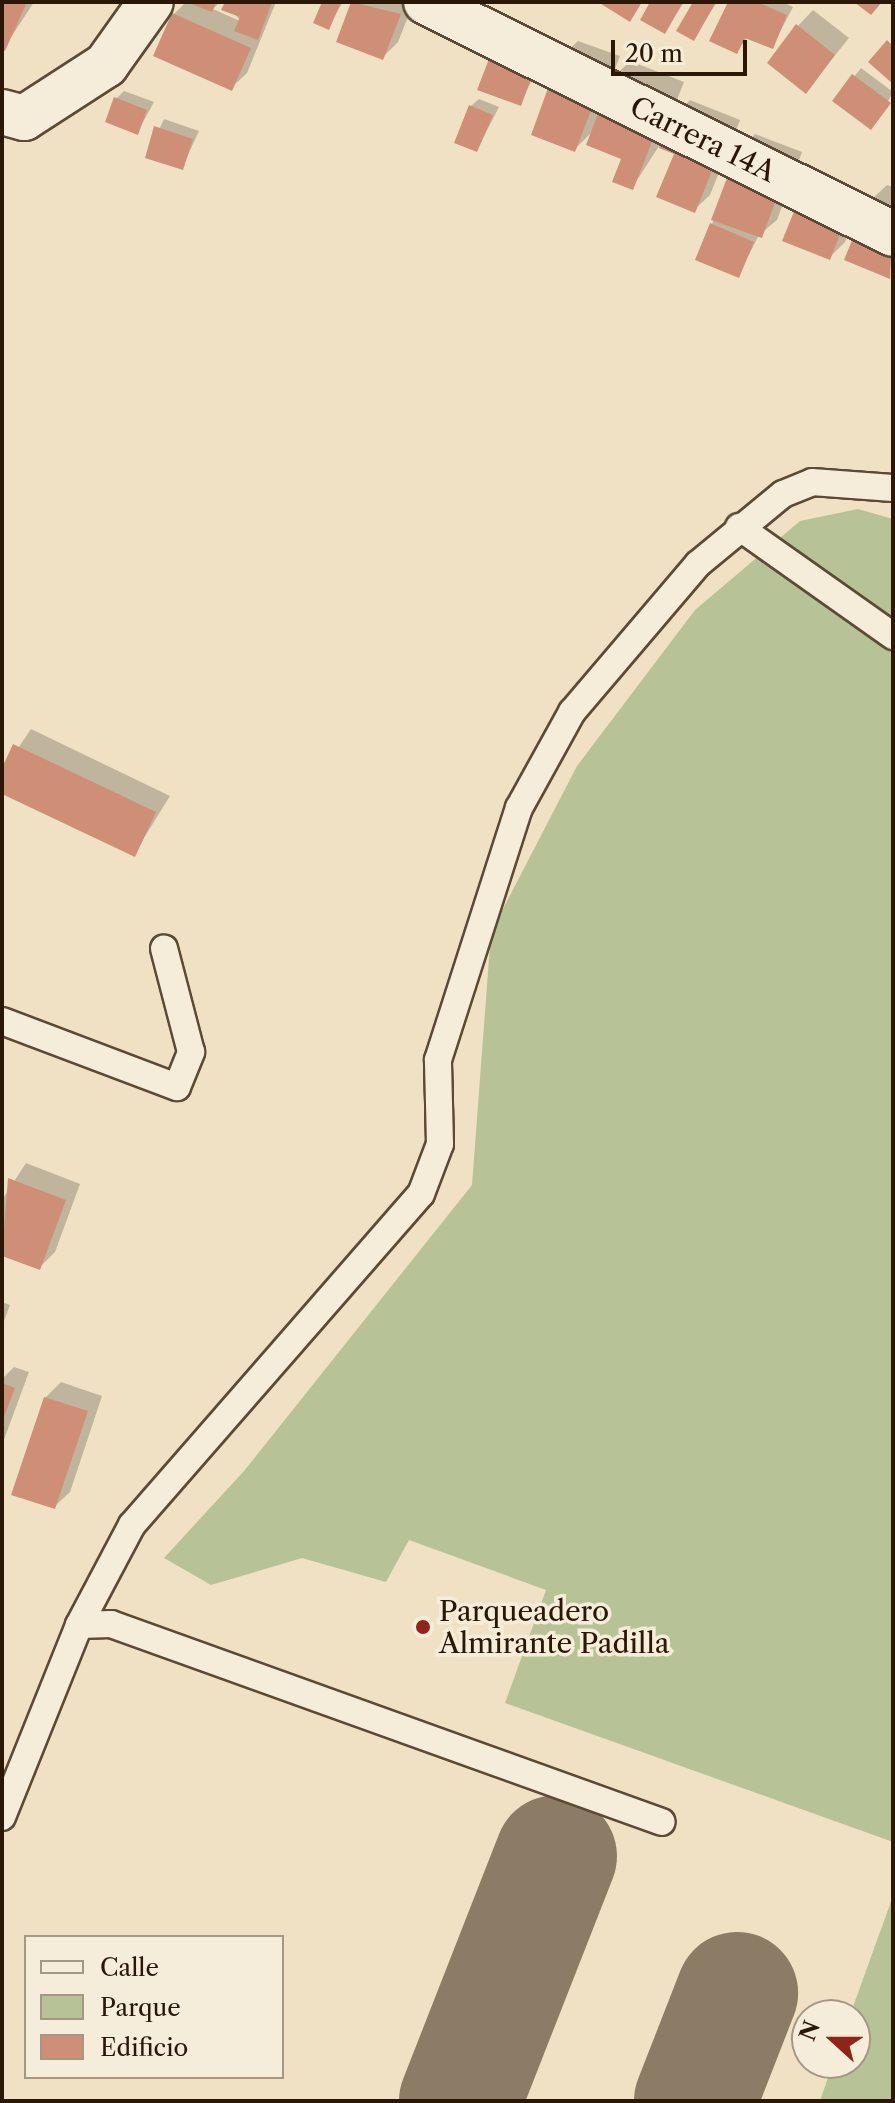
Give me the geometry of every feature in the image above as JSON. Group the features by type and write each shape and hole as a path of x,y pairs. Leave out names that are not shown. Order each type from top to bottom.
{"street":[{"path":"2,112 24,118 106,65 151,2"},
{"name":"Carrera 14A","path":"426,2 893,234"}],"lane":[{"path":"2,1817 79,1625 132,1525 421,1194 440,1144 438,1060 519,808 572,712 640,628 739,527 812,482 893,488"},
{"path":"739,527 893,636"},
{"path":"2,1021 177,1087 191,1052 164,948"},
{"path":"79,1625 129,1628 662,1822"}],"green space":[{"path":"858,509 893,519 893,1842 505,1703 546,1590 409,1540 386,1582 302,1558 211,1585 164,1558 244,1471 472,1185 491,932 577,766 695,610 800,521"},
{"path":"893,1896 893,2101 820,2101 828,2079 871,2079 871,1999 856,1999"}],"building":[{"path":"2,2 27,2 5,51 2,49"},
{"path":"186,2 216,2 212,12"},
{"path":"225,2 272,2 258,40 234,31 240,17 221,10"},
{"path":"322,2 341,2 329,30 313,23"},
{"path":"351,2 401,14 383,60 336,42"},
{"path":"598,2 642,2 630,22"},
{"path":"650,2 683,2 665,34 640,20"},
{"path":"693,2 716,2 694,41 676,31"},
{"path":"728,2 757,2 787,15 773,49 745,38 737,54 709,41"},
{"path":"854,2 882,2 871,15"},
{"path":"172,13 251,48 232,91 153,56"},
{"path":"796,24 835,55 806,94 767,63"},
{"path":"887,40 893,46 893,84 868,62"},
{"path":"492,51 535,68 521,106 477,90"},
{"path":"560,55 606,72 575,152 531,135"},
{"path":"852,74 891,103 871,130 832,101"},
{"path":"613,75 669,98 633,190 612,182 621,159 586,145"},
{"path":"114,97 147,110 138,135 105,122"},
{"path":"469,105 493,115 477,152 454,143"},
{"path":"673,114 726,136 695,213 656,197 674,154 659,148"},
{"path":"154,126 193,139 183,170 145,158"},
{"path":"738,149 788,167 762,238 711,220"},
{"path":"802,192 849,211 830,260 782,241"},
{"path":"869,199 893,209 890,279 844,260"},
{"path":"710,223 754,242 739,278 695,260"},
{"path":"13,744 156,812 135,857 2,794 2,768"},
{"path":"8,1178 66,1200 40,1270 2,1256"},
{"path":"2,1383 15,1388 2,1422"},
{"path":"44,1397 88,1411 55,1509 11,1495"}],"taxiway":[{"path":"460,2101 556,1856"},
{"path":"695,2101 737,1993"}],"place":[{"name":"Parqueadero Almirante Padilla","path":"423,1627"}]}
